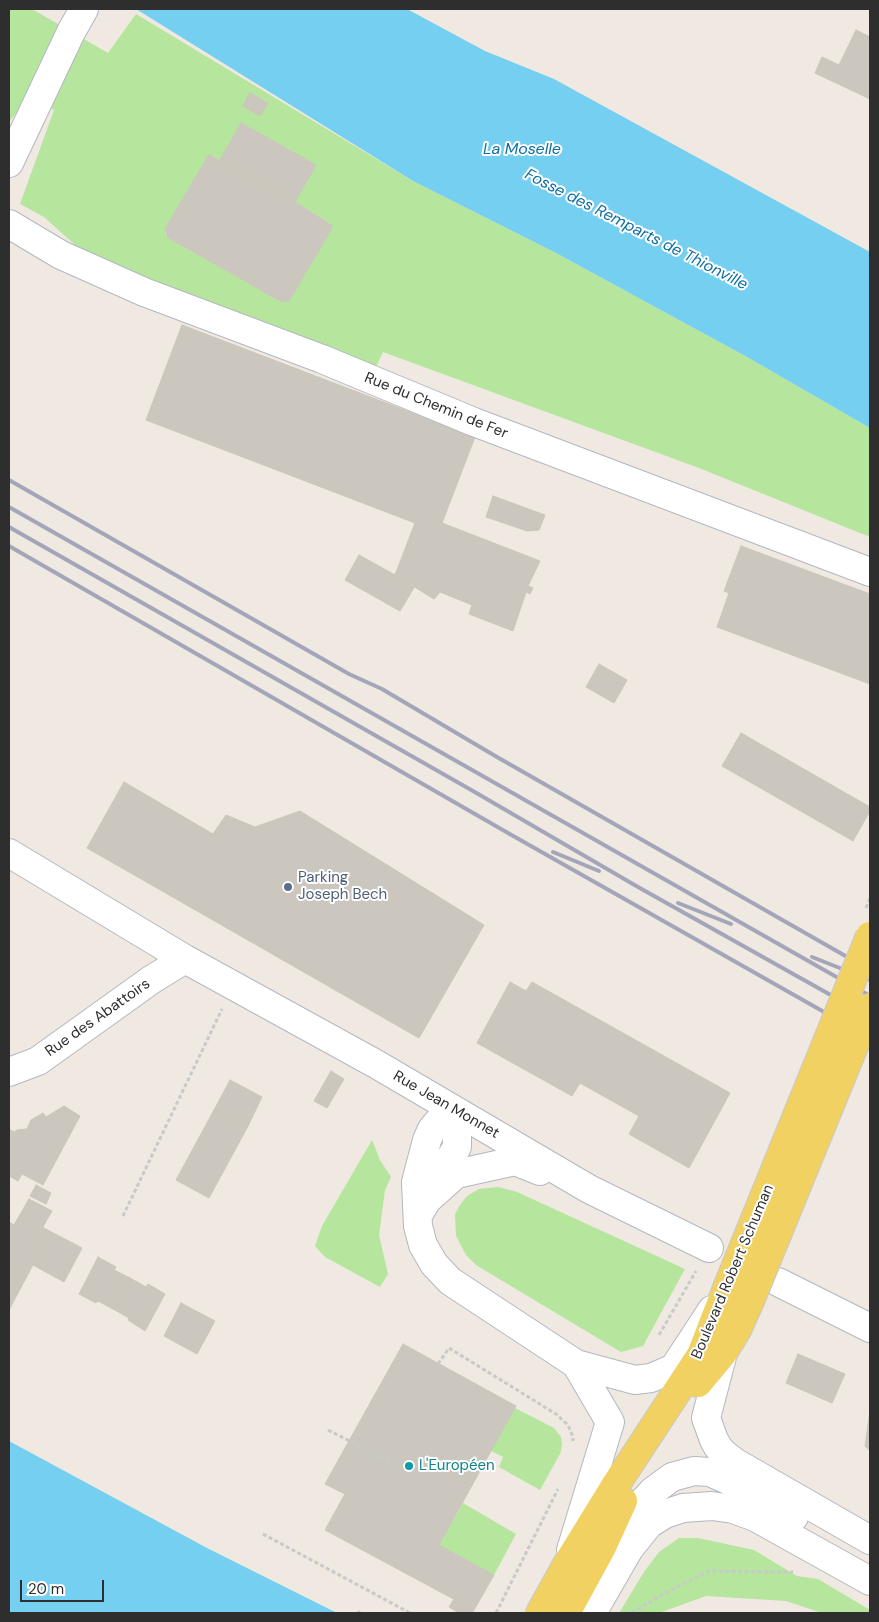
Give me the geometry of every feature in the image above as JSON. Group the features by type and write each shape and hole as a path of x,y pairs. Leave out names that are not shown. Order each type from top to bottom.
{"main road":[{"name":"Boulevard Robert Schuman","path":"540,1613 566,1564 701,1355 870,936"},
{"name":"Boulevard Robert Schuman","path":"566,1613 602,1547 636,1476 686,1398 723,1353 737,1330 870,1006"}],"street":[{"path":"9,163 65,44 84,9"},
{"name":"Rue du Chemin de Fer","path":"9,224 61,255 144,292 322,360 474,422 870,572"},
{"name":"Rue Jean Monnet","path":"9,853 185,959 376,1064 589,1189 709,1248"},
{"name":"Rue des Abattoirs","path":"9,1072 38,1061 151,980 185,959"},
{"path":"450,1108 457,1128 457,1146 451,1157 433,1178 418,1214 418,1226 423,1245 434,1264 450,1281 576,1364 634,1380 651,1378 674,1368 727,1288"},
{"path":"418,1214 427,1200 456,1174 514,1161 589,1189"},
{"path":"778,1282 870,1328"},
{"path":"723,1353 706,1418 718,1447 736,1463 870,1540"},
{"path":"566,1564 610,1422 576,1364"},
{"path":"602,1547 653,1491 672,1477 694,1471 710,1472 730,1481 870,1561"},
{"path":"592,1613 629,1549 649,1524 665,1514 683,1508 712,1506 733,1509 755,1517 870,1581"}],"path":[{"path":"123,1216 233,986"},
{"path":"658,1338 693,1275"},
{"path":"438,1364 449,1348 556,1414 568,1425 573,1437 573,1443"},
{"path":"328,1430 415,1474"},
{"path":"496,1613 559,1486"},
{"path":"263,1534 410,1613"},
{"path":"632,1613 667,1592 709,1571 765,1570 801,1572"}],"green space":[{"path":"9,9 32,9 108,53 136,14 413,181 556,253 747,357 870,428 870,537 699,468 383,352 375,369 97,260 74,244 44,217 20,204 54,110 30,96 9,122","holes":["241,123 315,165 295,202 330,223 332,227 289,301 280,301 167,237 165,234 165,229 208,157 213,156 220,160"]},
{"path":"372,1140 380,1160 391,1177 385,1190 379,1235 388,1274 380,1287 325,1257 315,1246 322,1226"},
{"path":"498,1187 517,1192 685,1269 643,1346 621,1352 476,1265 466,1255 456,1236 455,1214 467,1196 479,1189"},
{"path":"515,1408 554,1428 561,1437 561,1452 540,1490 499,1467 503,1457 491,1451"},
{"path":"463,1503 516,1534 494,1575 439,1545"},
{"path":"679,1538 698,1538 754,1550 797,1576 818,1579 870,1610 870,1613 822,1613 786,1601 706,1596 659,1613 619,1613 644,1572 659,1552"}],"water":[{"name":"La Moselle","path":"136,9 407,9 485,51 554,79 870,252 870,428 747,357 556,253 413,181"},
{"path":"9,1441 207,1548 337,1613 9,1613"}],"building":[{"path":"856,30 870,37 870,99 815,73 822,57 839,65"},
{"path":"250,93 268,103 260,116 243,106"},
{"path":"241,123 316,165 295,202 220,160"},
{"path":"210,155 295,202 332,225 331,230 289,301 280,301 167,237 165,229"},
{"path":"182,325 475,437 442,523 540,561 528,586 533,588 530,594 526,592 513,631 469,614 472,605 440,592 434,599 395,575 415,523 146,420"},
{"path":"493,496 545,515 539,530 527,531 486,517"},
{"path":"741,546 870,594 870,684 717,627 729,593 724,591"},
{"path":"359,555 415,586 400,611 345,580"},
{"path":"599,664 627,680 614,703 586,687"},
{"path":"741,733 870,807 870,811 853,841 722,766"},
{"name":"Parking Joseph Bech","path":"124,782 213,834 226,815 255,827 300,811 484,925 419,1038 87,848"},
{"path":"510,982 526,991 532,982 730,1093 689,1168 629,1134 639,1116 580,1083 572,1096 477,1043"},
{"path":"331,1071 344,1079 327,1108 314,1101"},
{"path":"230,1080 262,1097 247,1128 214,1110"},
{"path":"64,1106 80,1116 43,1185 22,1174 18,1181 9,1176 9,1129 14,1132 27,1129 31,1120 43,1113 46,1117"},
{"path":"214,1110 247,1128 209,1198 176,1180"},
{"path":"36,1185 51,1193 46,1204 30,1196"},
{"path":"29,1199 52,1211 35,1241 43,1246 9,1310 9,1222 14,1225"},
{"path":"42,1227 82,1248 64,1282 33,1265 43,1246 35,1241"},
{"path":"98,1257 116,1267 114,1270 130,1278 113,1309 79,1294"},
{"path":"130,1278 146,1287 148,1284 165,1294 145,1331 128,1320 129,1318 113,1309"},
{"path":"181,1303 215,1321 197,1354 164,1336"},
{"name":"L'Européen","path":"403,1344 516,1406 439,1545 494,1575 474,1610 325,1530 345,1494 325,1484"},
{"path":"798,1354 845,1374 832,1403 786,1383"},
{"path":"870,1411 870,1451 865,1446"},
{"path":"454,1599 474,1610 472,1613 459,1613 449,1607"}],"railway":[{"path":"9,480 349,674 382,689 497,757 870,970"},
{"path":"9,507 870,996"},
{"path":"9,527 638,887 870,1017"},
{"path":"9,546 508,833 870,1038"},
{"path":"553,852 599,871"},
{"path":"678,903 731,924"},
{"path":"812,957 870,980"}],"place":[{"name":"Parking Joseph Bech","path":"288,887"},
{"name":"L'Européen","path":"409,1466"}],"water label":[{"name":"Fosse des Remparts de Thionville","path":"636,230"}]}
